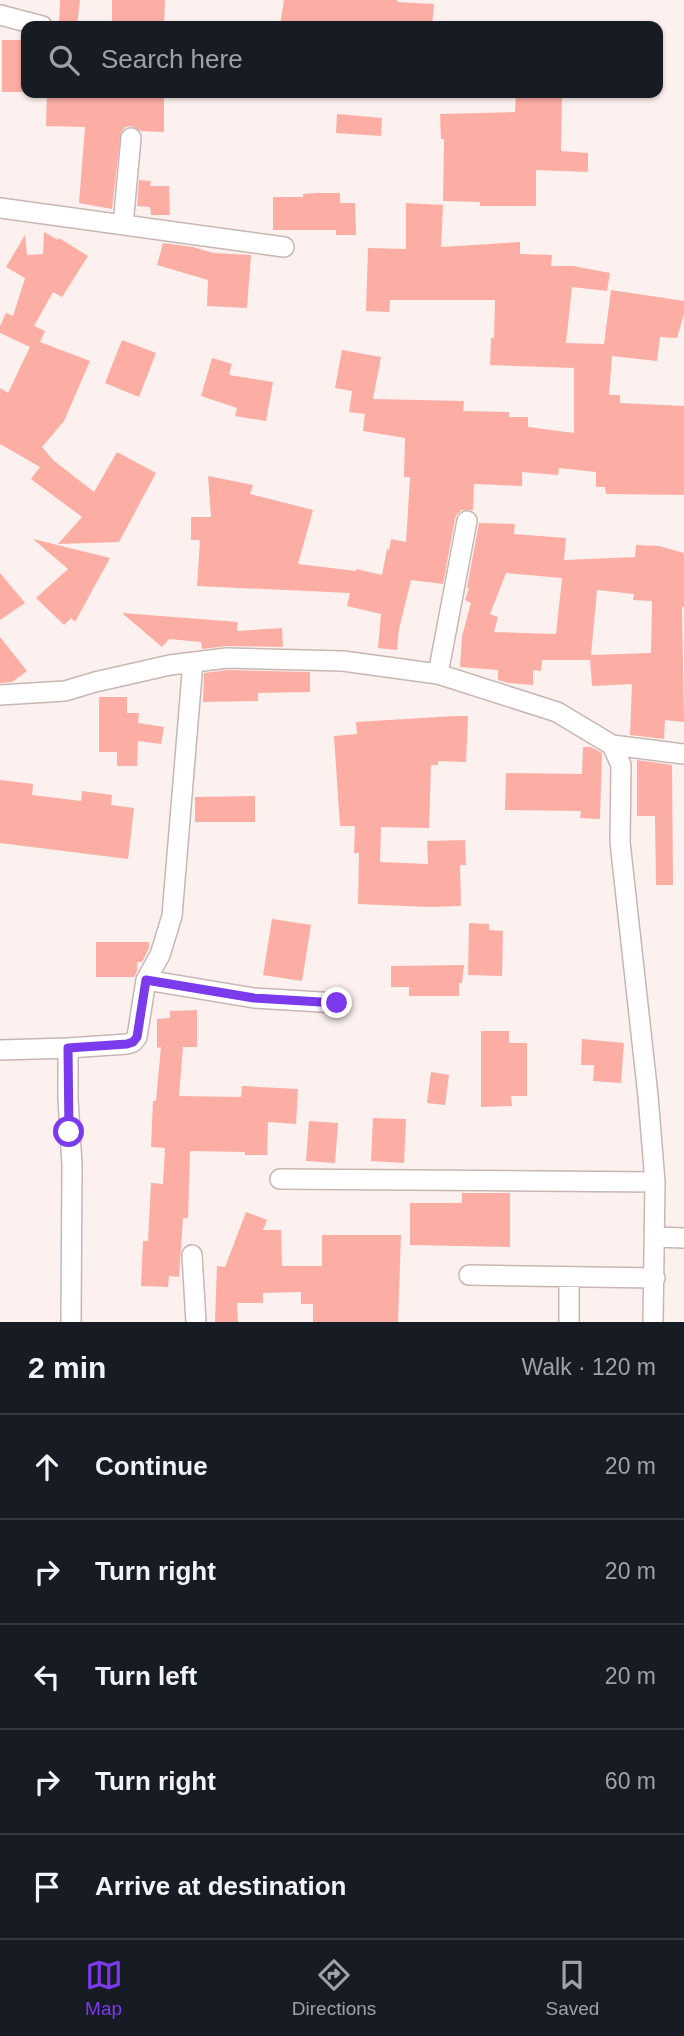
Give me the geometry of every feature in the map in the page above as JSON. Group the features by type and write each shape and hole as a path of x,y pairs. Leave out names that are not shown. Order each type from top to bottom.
{"street":[{"path":"0,16 22,21"},
{"path":"123,225 131,138"},
{"path":"0,208 284,247"},
{"path":"438,674 467,521"},
{"path":"0,695 65,691 170,665 227,658 343,662 438,674 557,712 612,745 684,754"},
{"path":"0,1050 127,1044 137,1037 146,980 160,955 172,916 193,662"},
{"path":"612,745 621,765 620,842 644,1048 654,1182 653,1322"},
{"path":"146,980 254,998 337,1003"},
{"path":"68,1048 72,1165 71,1322"},
{"path":"280,1179 654,1182"},
{"path":"654,1237 684,1238"},
{"path":"192,1255 196,1322"},
{"path":"469,1275 655,1278"},
{"path":"569,1277 569,1322"}],"building":[{"path":"60,0 80,0 78,21 59,21"},
{"path":"112,0 165,0 164,21 112,21"},
{"path":"284,0 397,0 434,4 432,21 281,21"},
{"path":"2,40 21,40 21,92 2,92"},
{"path":"47,98 164,98 164,132 141,131 131,126 125,127 121,132 112,209 79,203 85,127 46,126"},
{"path":"516,98 562,98 561,151 588,153 588,172 536,170 536,206 480,206 480,202 443,201 444,139 441,139 440,114 515,112"},
{"path":"337,114 382,118 381,136 336,133"},
{"path":"139,180 151,181 150,186 169,186 170,215 151,215 150,207 137,206"},
{"path":"340,193 340,203 355,203 356,235 336,235 336,230 273,230 273,197 303,197 303,194"},
{"path":"406,203 443,205 441,247 520,242 520,254 552,255 551,266 573,266 610,273 607,291 572,287 566,343 604,344 611,290 684,301 684,314 677,338 660,337 657,361 612,356 609,395 620,395 620,403 684,406 684,495 606,494 605,487 596,487 596,472 559,468 558,475 522,472 522,486 474,484 473,510 462,510 455,519 443,584 411,580 399,629 397,650 378,648 381,614 347,606 350,593 197,586 200,540 191,540 191,517 211,517 208,476 253,485 250,494 313,510 298,564 356,569 382,575 391,539 406,542 410,477 404,477 405,438 363,431 365,414 349,412 352,391 335,388 342,350 381,357 373,399 464,401 463,411 509,412 509,417 528,417 528,427 574,433 574,368 490,365 495,300 390,300 389,312 366,311 368,248 406,249"},
{"path":"44,232 88,256 62,297 53,292 34,326 45,331 40,342 90,361 64,421 42,447 53,460 94,492 117,452 156,473 119,542 58,544 82,517 31,479 40,467 0,444 0,388 8,393 30,347 0,333 6,313 13,316 25,278 6,267 25,235 27,255 43,254"},
{"path":"163,243 213,253 251,255 247,308 207,306 208,280 157,265"},
{"path":"122,340 156,353 139,397 105,383"},
{"path":"212,358 232,364 229,375 273,382 266,421 235,416 237,408 201,396"},
{"path":"479,523 515,524 514,534 566,538 564,560 635,557 636,545 659,546 684,553 684,722 665,720 664,739 630,735 632,684 592,686 590,658 542,660 541,671 533,670 533,685 498,680 498,670 460,667 462,636 471,603 465,600","holes":["506,573 562,578 556,634 494,632 498,617 490,614","597,590 634,594 633,600 652,601 651,653 591,655"]},
{"path":"33,539 110,558 75,622 71,618 64,625 36,598 68,569"},
{"path":"0,573 25,603 0,620"},
{"path":"122,613 238,622 237,631 282,628 283,647 227,646 202,649 201,642 169,639 162,647"},
{"path":"0,637 27,671 12,682 0,683"},
{"path":"228,670 310,672 310,692 258,693 258,701 203,702 204,673"},
{"path":"99,697 127,697 127,713 139,713 138,723 164,727 161,744 138,741 137,766 117,766 117,752 99,752"},
{"path":"468,716 466,762 438,761 438,765 431,765 429,828 381,827 380,862 428,864 427,841 465,840 466,865 460,865 461,906 358,904 359,853 354,853 355,826 340,826 334,736 357,734 356,722"},
{"path":"583,747 591,747 602,753 600,819 580,818 581,811 505,810 506,773 582,774"},
{"path":"637,760 672,765 673,885 656,885 655,816 637,816"},
{"path":"0,780 33,784 32,795 81,801 82,791 112,795 111,805 134,808 128,859 0,843"},
{"path":"255,796 255,822 195,822 195,797"},
{"path":"272,919 311,925 302,981 263,975"},
{"path":"469,923 489,924 489,930 503,931 502,976 468,975"},
{"path":"96,942 149,942 149,948 142,962 137,962 134,977 96,977"},
{"path":"464,965 459,996 409,996 409,987 391,987 391,966"},
{"path":"197,1010 197,1047 183,1047 179,1096 241,1097 242,1086 298,1089 296,1124 268,1122 267,1155 190,1151 188,1218 183,1218 179,1277 169,1276 168,1287 141,1286 143,1241 148,1241 151,1183 163,1184 165,1148 151,1147 153,1101 156,1101 161,1047 157,1048 157,1019 170,1018 170,1011"},
{"path":"481,1031 509,1031 509,1043 527,1043 527,1096 511,1096 512,1106 481,1107"},
{"path":"582,1039 624,1043 621,1083 593,1081 594,1065 581,1065"},
{"path":"431,1072 449,1075 445,1105 427,1103"},
{"path":"373,1118 406,1119 404,1163 371,1161"},
{"path":"309,1121 338,1123 335,1163 306,1161"},
{"path":"462,1193 510,1193 510,1247 410,1245 410,1203 462,1203"},
{"path":"246,1212 267,1220 263,1230 281,1230 282,1266 322,1266 322,1235 401,1235 398,1322 313,1322 313,1304 301,1304 301,1292 263,1293 263,1303 237,1303 238,1322 215,1322 217,1266 225,1267"}],"route":[{"path":"69,1132 68,1048 133,1042 137,1037 146,980 254,998 337,1003"}]}
